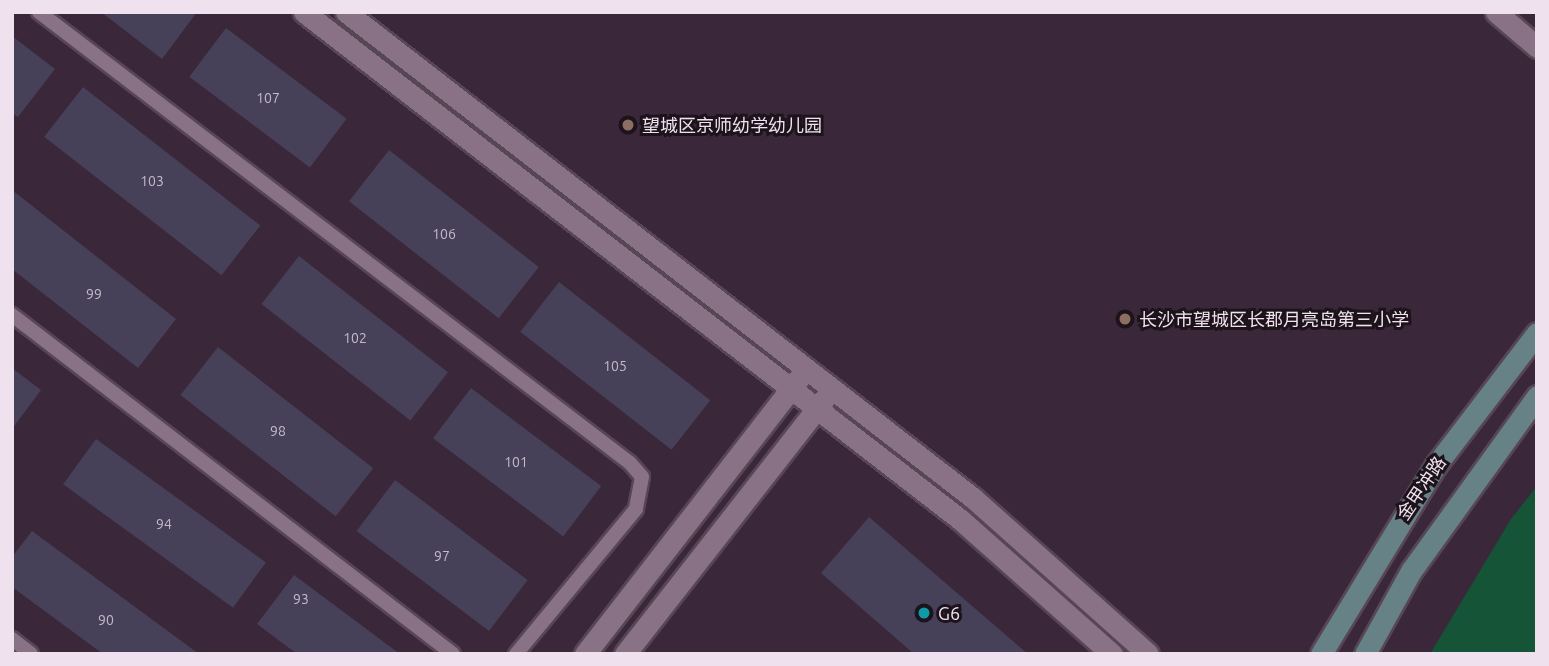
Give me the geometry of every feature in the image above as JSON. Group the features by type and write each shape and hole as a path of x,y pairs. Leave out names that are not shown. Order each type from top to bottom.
{"main road":[{"name":"金甲冲路","path":"1321,654 1436,465 1537,333"},
{"path":"1365,654 1411,571 1537,396"}],"street":[{"path":"304,12 961,520 1112,654"},
{"path":"346,12 973,498 1148,654"},
{"path":"1496,12 1537,47"},
{"path":"585,654 807,368"},
{"path":"625,654 832,388"}],"lane":[{"path":"39,12 620,454 642,477 636,509 516,654"},
{"path":"12,315 453,654"},
{"path":"12,639 31,654"}],"green space":[{"path":"1537,486 1537,654 1430,654 1511,519"}],"building":[{"path":"101,12 197,12 162,59"},
{"path":"226,28 347,119 310,168 189,77"},
{"path":"12,36 55,69 18,117 12,113"},
{"path":"83,87 260,226 222,275 44,137"},
{"path":"389,150 539,267 499,318 349,201"},
{"path":"12,190 176,319 138,368 12,269"},
{"path":"299,256 448,372 410,420 261,304"},
{"path":"559,282 710,400 672,450 520,332"},
{"path":"218,347 373,468 336,516 180,395"},
{"path":"12,368 41,390 12,429"},
{"path":"471,388 601,486 563,536 433,438"},
{"path":"96,439 266,562 233,608 63,484"},
{"path":"395,480 528,580 489,631 356,531"},
{"name":"G6","path":"869,517 1028,654 914,654 821,573"},
{"path":"32,531 199,654 103,654 12,587 12,557"},
{"path":"294,575 400,654 297,654 257,624"}],"place":[{"name":"望城区京师幼学幼儿园","path":"628,125"},
{"name":"长沙市望城区长郡月亮岛第三小学","path":"1125,319"},
{"name":"G6","path":"924,613"}]}
